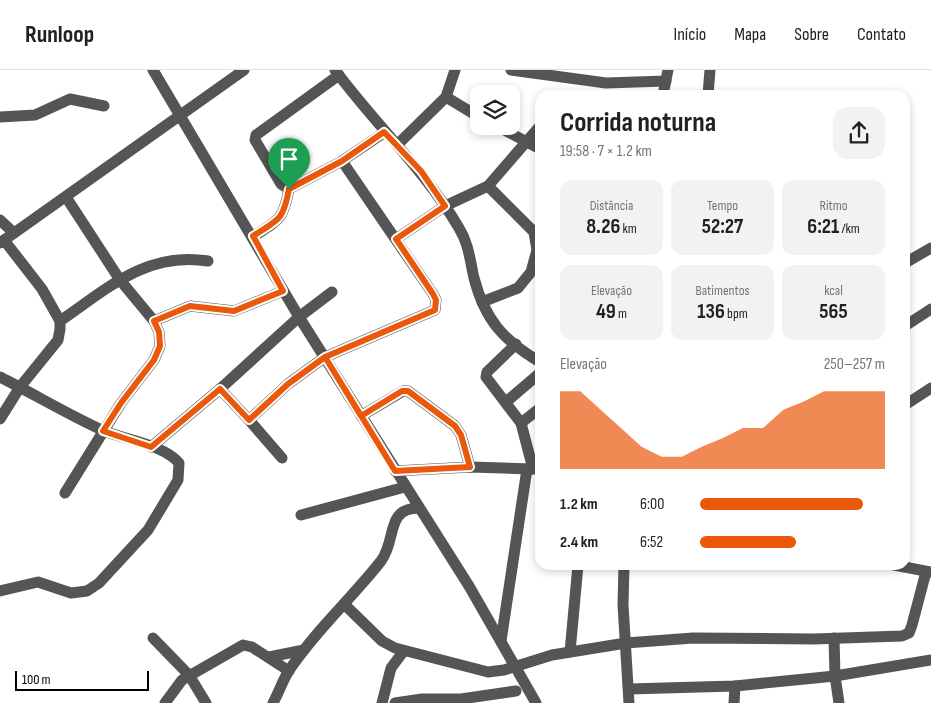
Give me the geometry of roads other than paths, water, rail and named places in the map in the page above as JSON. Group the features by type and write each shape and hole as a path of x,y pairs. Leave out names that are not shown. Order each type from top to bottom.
{"street":[{"path":"153,70 253,236 283,291 418,508 469,586 536,703"},
{"path":"0,419 20,387 58,340 60,321 42,288 2,241 244,70"},
{"path":"396,145 446,97 455,70"},
{"path":"511,70 592,76 667,76 664,90"},
{"path":"708,90 710,70"},
{"path":"289,189 281,184 255,140 256,135 337,73 384,132 421,171 460,229 470,251 474,278 487,315 504,336 535,358"},
{"path":"446,97 470,112"},
{"path":"0,117 35,115 70,99 104,106"},
{"path":"289,189 342,161 384,132"},
{"path":"396,239 445,206 488,186 535,132"},
{"path":"514,135 535,146"},
{"path":"249,420 288,384 325,357 435,310 436,300 433,294 342,161"},
{"path":"488,186 534,232 535,236"},
{"path":"253,236 282,218 289,189"},
{"path":"66,197 120,280 154,321 159,332 160,346 154,360 121,403 66,493"},
{"path":"0,220 14,232"},
{"path":"910,260 931,248"},
{"path":"60,321 138,269 189,258 208,261"},
{"path":"482,302 518,288 531,272 535,259"},
{"path":"154,321 190,306 234,311 283,291"},
{"path":"151,447 220,389 299,317 332,292"},
{"path":"910,323 931,309"},
{"path":"501,641 533,469 521,423 486,374 516,344"},
{"path":"0,377 103,431 151,447 175,458 179,463 178,480 148,530 100,583 87,591 71,593 38,582 1,593"},
{"path":"506,402 535,377"},
{"path":"910,402 931,388"},
{"path":"220,389 282,458"},
{"path":"361,416 402,391 408,391 455,426 461,435 470,467"},
{"path":"521,423 535,412"},
{"path":"395,471 470,467 533,469"},
{"path":"301,515 405,487"},
{"path":"273,703 289,670 388,549 394,520 400,512 408,508 418,508"},
{"path":"344,604 382,641 402,652 488,672 504,670 535,658 626,643 693,638 902,636 909,633 929,572 910,568"},
{"path":"570,652 578,570"},
{"path":"624,570 623,605 629,703"},
{"path":"153,638 189,675 206,703"},
{"path":"834,638 835,676 839,703"},
{"path":"165,703 174,688 189,675 243,645 252,647 289,670"},
{"path":"269,657 304,650"},
{"path":"382,703 391,668 402,652"},
{"path":"629,689 735,686 835,676 931,660"},
{"path":"509,703 523,679"},
{"path":"734,703 735,686"},
{"path":"395,703 422,699 445,701 516,691"}]}
